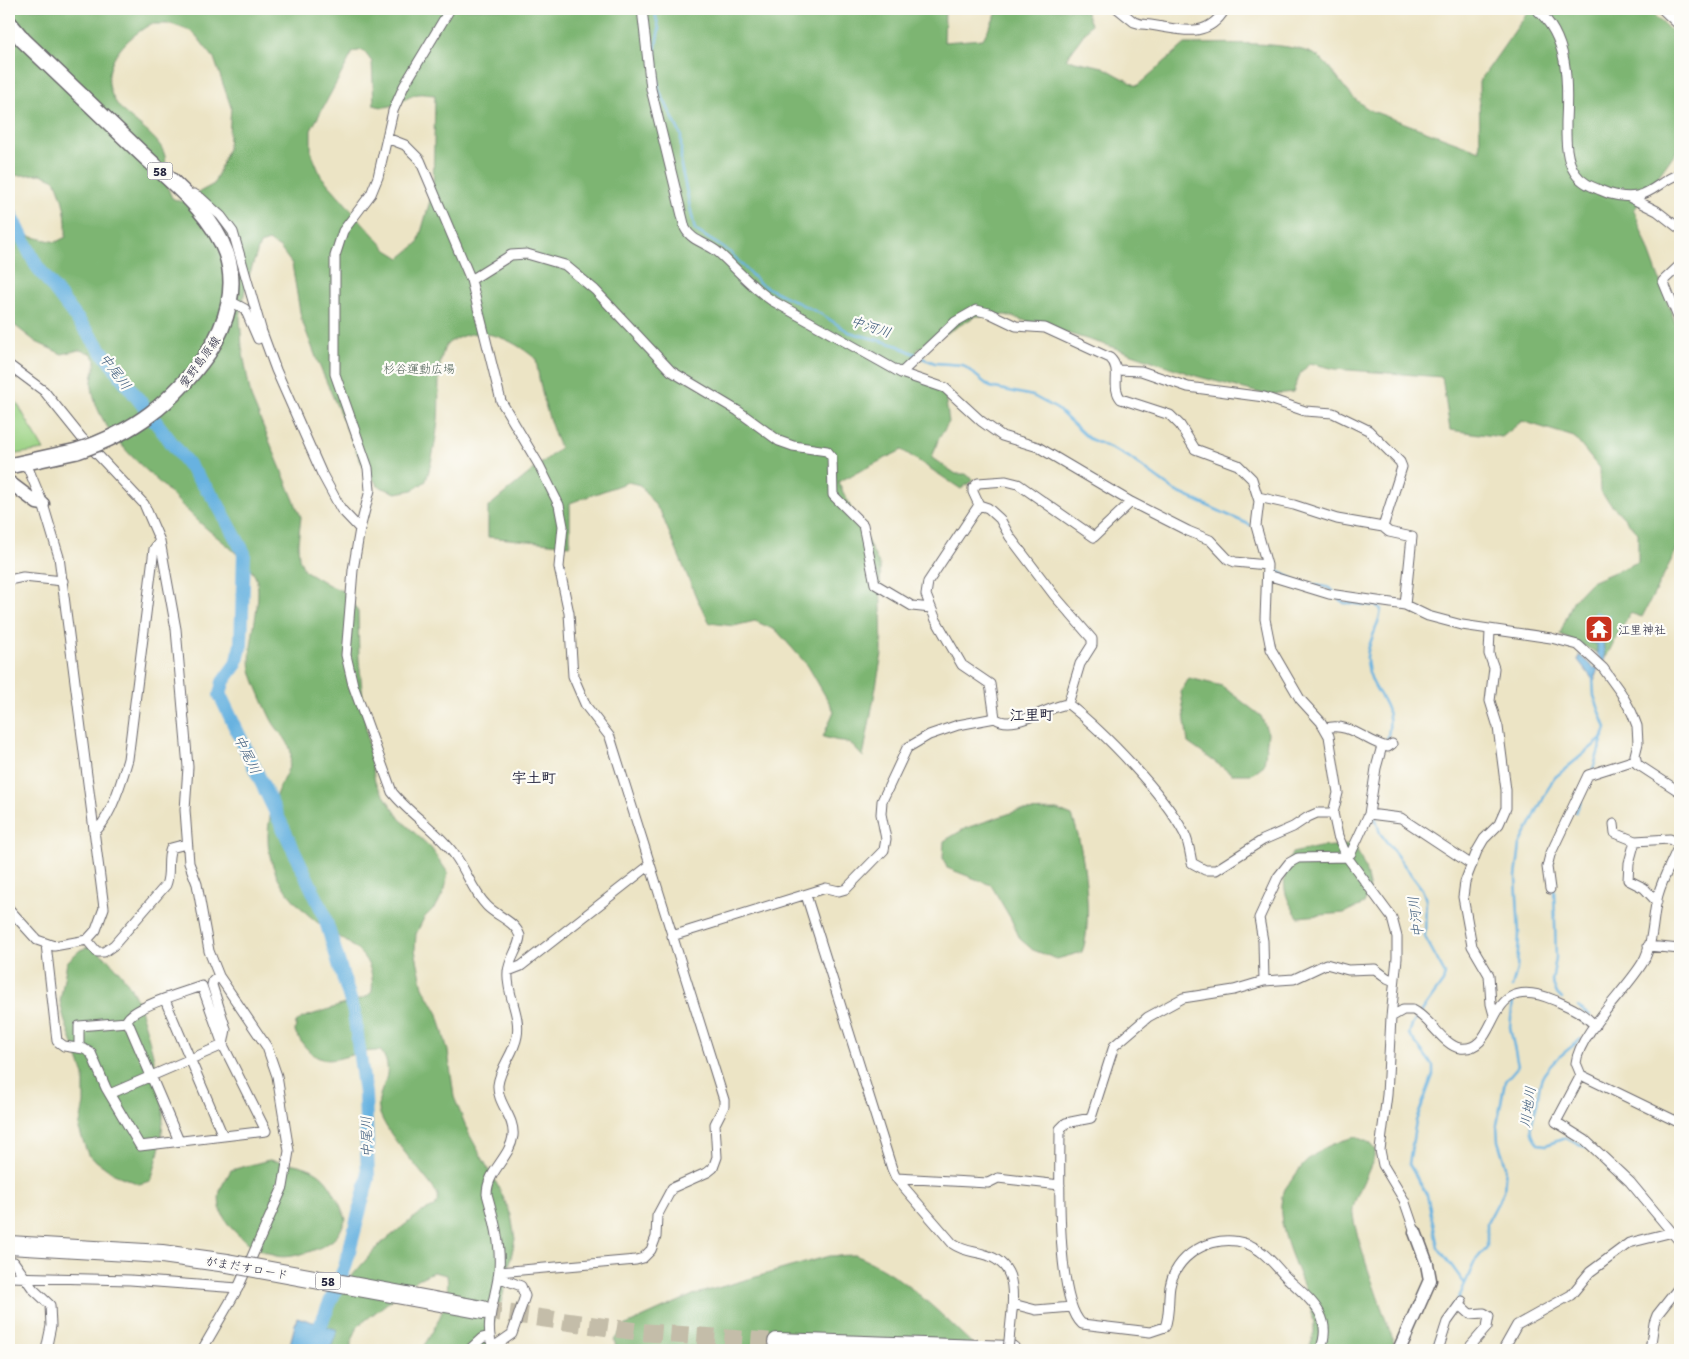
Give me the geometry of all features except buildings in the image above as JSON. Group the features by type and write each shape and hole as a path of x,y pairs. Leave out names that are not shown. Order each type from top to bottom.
{"highway":[{"path":"9,1239 53,1246"},
{"name":"がまだすロード","path":"9,1245 53,1246 162,1254 227,1263 483,1310"},
{"path":"777,1342 1009,1350"}],"main road":[{"name":"愛野島原線","path":"9,23 23,40 186,196 210,224 226,253 230,271 230,301 220,332 208,353 188,380 156,411 125,432 77,451 9,466"}],"street":[{"path":"450,9 404,86 394,111 378,177 371,194 342,231 335,256 335,374 368,468 370,480 368,501 360,529 350,600 346,655 352,685 392,792 455,855 477,895 488,908 518,930 520,943 508,971 518,1032 515,1045 502,1070 498,1088 511,1120 513,1135 509,1149 490,1178 486,1194 496,1226 500,1251 499,1274 493,1299 490,1336 493,1349 512,1334 525,1296 521,1286 499,1274"},
{"path":"642,9 651,89 685,228 689,235 717,251 752,286 771,300 901,372 945,388 981,422 1002,436 1038,447 1131,502 1210,540 1228,559 1267,570 1336,595 1405,605 1428,616 1490,630 1571,642 1588,652 1608,674 1632,713 1638,743 1635,760 1637,764 1680,792"},
{"path":"1118,9 1134,22 1193,31 1218,22 1225,9"},
{"path":"1536,9 1555,31 1565,62 1568,82 1566,147 1574,172 1581,180 1609,195 1627,196 1644,193 1669,176 1680,174"},
{"path":"1662,9 1680,26"},
{"path":"387,138 405,145 420,160 471,280 501,401 540,465 559,505 563,526 559,567 569,614 574,684 586,706 610,737 724,1100 724,1106 715,1124 715,1162 708,1172 672,1188 657,1216 654,1244 643,1258 499,1274"},
{"path":"186,196 191,194 201,198 221,216 233,232 262,332 276,370 322,474 341,509 360,529"},
{"path":"1627,196 1657,211 1680,229"},
{"path":"471,280 510,255 526,254 565,265 595,290 671,371 738,411 779,440 793,446 827,451 832,457 833,495 863,525 875,584 912,606 931,608"},
{"path":"1680,265 1664,279 1663,283 1680,322"},
{"path":"230,301 240,305 249,315 270,367 276,370"},
{"path":"901,372 962,316 976,310 983,310 1010,324 1037,326 1061,334 1107,355 1114,361 1117,370 1116,391 1121,399 1170,415 1180,425 1195,449 1233,462 1252,479 1258,497 1256,526 1267,570 1265,618 1271,649 1300,699 1326,728 1338,792 1333,814 1334,822 1347,857 1392,918 1397,937 1391,1016 1390,1063 1380,1150 1383,1165 1404,1200 1427,1264 1430,1280 1399,1350"},
{"path":"9,365 44,391 81,437 134,493 150,514 160,541 176,629 180,694 188,767 186,844 189,863 197,884 208,950 219,976 267,1046 274,1063 289,1151 287,1170 278,1201 238,1288 202,1350"},
{"path":"1117,370 1141,371 1197,388 1264,397 1305,411 1333,413 1360,425 1376,437 1402,467 1383,527"},
{"path":"9,909 38,940 46,944 69,945 87,940 96,930 104,908 63,581 53,533 26,462"},
{"path":"1068,704 1080,664 1092,645 1092,638 1054,595 1010,537 1000,519 988,508 979,505 972,492 976,484 1006,481 1018,484 1094,537 1131,502"},
{"path":"9,482 37,503 43,504"},
{"path":"1258,497 1294,505 1337,519 1383,527 1388,532 1412,537 1405,605"},
{"path":"979,505 928,582 926,595 936,620 962,665 990,684 996,718"},
{"path":"94,832 102,824 118,790 128,759 154,549 160,541"},
{"path":"9,580 23,577 63,581"},
{"path":"1490,630 1489,654 1494,668 1490,701 1498,727 1506,790 1506,808 1499,824 1480,845 1463,897 1472,946 1489,975 1490,1004 1494,1015"},
{"path":"672,936 826,888 839,891 846,889 884,850 886,839 880,809 907,748 929,735 958,725 996,718 1007,723 1031,717 1056,705 1068,704 1136,770 1156,793 1185,834 1192,863 1205,870 1216,870 1262,840 1293,827 1317,813 1333,814"},
{"path":"1264,981 1263,941 1259,918 1278,877 1289,863 1298,858 1347,857 1353,850 1373,814 1376,768 1386,746 1354,731 1331,727 1326,728"},
{"path":"1550,889 1547,867 1550,855 1588,775 1635,760"},
{"path":"1373,814 1401,818 1472,866"},
{"path":"1614,824 1615,833 1634,840 1667,838 1680,844 1656,902 1648,946 1642,964 1595,1026 1576,1058 1577,1067 1581,1075 1680,1123"},
{"path":"1634,840 1629,863 1628,880 1644,888 1656,902"},
{"path":"87,940 97,952 104,952 114,945 166,886 170,874 169,856 171,848 186,844"},
{"path":"508,971 521,966 650,866"},
{"path":"806,895 896,1178 953,1244 965,1251 984,1254 1003,1264 1012,1278 1013,1307 1009,1350"},
{"path":"46,944 57,1041 64,1046 79,1048 91,1053 106,1088 112,1093 140,1146 266,1131 223,1044 202,986 129,1016 127,1022 178,1141"},
{"path":"1648,946 1680,949"},
{"path":"1320,1350 1325,1337 1322,1317 1311,1299 1260,1250 1236,1241 1224,1240 1206,1245 1182,1260 1170,1283 1168,1318 1165,1327 1150,1332 1082,1324 1072,1307 1061,1257 1060,1129 1066,1123 1091,1118 1114,1046 1148,1017 1183,998 1234,990 1264,981 1294,979 1326,964 1348,970 1375,969 1394,981"},
{"path":"219,976 213,981 212,985 226,1029 223,1044"},
{"path":"1391,1016 1408,1009 1416,1011 1451,1044 1462,1048 1480,1043 1494,1015 1510,996 1519,992 1550,998 1580,1011 1595,1026"},
{"path":"165,1000 224,1136"},
{"path":"79,1048 79,1026 127,1022"},
{"path":"112,1093 223,1044"},
{"path":"1581,1075 1556,1122 1585,1140 1630,1182 1680,1242"},
{"path":"896,1178 988,1183 998,1178 1060,1185"},
{"path":"1503,1350 1517,1325 1571,1295 1590,1272 1629,1243 1673,1232"},
{"path":"14,1262 24,1278 50,1305 51,1326 46,1350"},
{"path":"9,1278 130,1280 238,1288"},
{"path":"1650,1350 1657,1316 1680,1286"},
{"path":"1438,1350 1447,1322 1461,1303 1470,1314 1484,1313 1489,1316 1486,1327 1467,1350"},
{"path":"1013,1307 1036,1310 1072,1307"},
{"path":"470,1350 482,1338 490,1336"}],"green space":[{"name":"杉谷運動広場","path":"9,9 945,9 944,42 983,39 999,9 1074,9 1086,12 1091,24 1066,59 1103,67 1137,86 1185,44 1235,43 1295,48 1321,59 1350,94 1363,106 1480,151 1479,82 1530,9 1647,9 1680,39 1680,146 1634,210 1680,336 1680,535 1677,549 1642,617 1630,613 1606,657 1560,634 1573,601 1591,582 1638,562 1638,533 1600,492 1599,468 1574,437 1522,421 1502,437 1450,430 1442,377 1335,369 1310,363 1300,374 1293,392 1267,395 1196,376 1103,344 1006,315 976,316 918,349 911,368 945,395 949,422 938,440 932,458 956,474 966,474 973,480 961,489 902,450 838,482 880,566 882,654 863,757 851,744 823,737 834,711 808,666 777,631 755,621 734,626 710,623 697,599 661,513 640,485 628,482 570,503 570,545 488,537 488,507 560,448 545,404 536,359 519,347 501,338 480,333 460,337 447,344 440,363 439,412 434,451 426,481 413,490 396,493 378,486 361,462 317,360 301,318 292,264 280,248 269,241 260,244 246,284 240,318 242,348 251,397 301,517 298,543 299,558 304,570 347,593 358,612 359,659 366,729 375,782 400,819 431,848 448,873 445,889 437,905 424,918 416,934 415,950 423,987 438,1014 448,1051 454,1097 469,1134 499,1188 511,1215 515,1239 502,1299 484,1350 421,1350 441,1315 447,1295 447,1275 433,1272 418,1279 358,1326 351,1343 351,1350 297,1350 326,1306 378,1246 420,1213 434,1207 438,1201 438,1195 398,1144 380,1114 379,1098 387,1069 386,1060 381,1051 367,1052 333,1060 324,1059 315,1056 305,1047 295,1032 296,1023 302,1018 366,997 372,992 372,977 369,965 363,956 345,940 312,918 291,897 278,878 271,861 268,840 269,820 278,790 290,764 291,755 289,745 269,714 251,670 251,647 258,595 255,576 239,556 190,513 130,454 109,430 95,402 92,384 96,360 91,353 79,350 62,354 36,342 9,321 9,232 56,242 66,237 66,230 63,201 55,180 41,174 9,176","holes":["151,24 171,24 193,32 214,58 231,107 228,148 214,184 181,202 172,198 166,182 166,162 161,146 122,110 111,91 110,68 115,57 131,38","363,50 372,62 374,105 386,107 418,94 435,95 433,190 418,243 400,258 387,250 321,176 311,152 311,130 353,52"]},
{"path":"9,389 44,450 9,455"},
{"path":"1189,678 1222,686 1261,716 1268,733 1264,765 1252,774 1232,774 1188,743 1181,692"},
{"path":"1057,810 1072,816 1076,829 1084,865 1087,923 1086,939 1082,952 1057,959 1033,950 1020,939 1011,919 991,885 947,868 943,858 944,841 966,828 1017,811"},
{"path":"1349,845 1356,848 1365,868 1370,890 1364,904 1344,913 1298,917 1288,900 1284,886 1286,871 1292,853 1320,847"},
{"path":"90,946 114,965 132,990 147,1031 159,1082 163,1109 160,1145 151,1181 139,1184 114,1174 88,1155 79,1129 84,1103 84,1075 64,1019 60,1001 67,962 80,950"},
{"path":"1356,1137 1370,1143 1376,1150 1355,1201 1353,1217 1362,1252 1394,1343 1393,1350 1307,1350 1314,1334 1313,1316 1287,1241 1282,1222 1281,1205 1285,1189 1308,1160 1337,1142"},
{"path":"269,1160 300,1165 320,1174 327,1181 346,1219 338,1234 332,1240 317,1249 299,1255 276,1256 255,1247 228,1224 222,1214 219,1203 220,1191 231,1170"},
{"path":"855,1255 873,1263 906,1284 936,1309 979,1350 617,1350 614,1340 626,1325 693,1295 829,1256"}],"water":[{"path":"1589,636 1603,640 1605,660 1602,662 1597,654 1597,644 1587,642"},
{"path":"1579,655 1594,668 1598,668 1594,681 1578,660"},
{"path":"297,1317 338,1330 330,1350 286,1350 289,1348"}],"waterway":[{"name":"中河川","path":"654,9 659,29 655,51 659,90 681,135 681,166 695,230 730,252 759,283 766,287 821,314 849,332 896,345 917,355"},
{"name":"中尾川","path":"9,211 36,265 216,501 244,553 241,645 236,664 223,682 220,695 323,912 354,1012 365,1094 368,1178 345,1267 310,1350"},
{"name":"中河川","path":"922,358 935,363 963,365 990,387 1033,396 1057,409 1088,438 1127,456 1175,491 1250,525"},
{"name":"中河川","path":"1264,541 1276,570 1294,579"},
{"name":"中河川","path":"1306,583 1330,588 1334,592"},
{"name":"中河川","path":"1339,598 1344,603 1377,606 1381,609 1368,649 1367,661 1373,684 1387,708 1389,729 1386,745"},
{"path":"1593,624 1596,613 1609,617 1602,641"},
{"path":"1593,678 1594,696 1606,728 1593,769"},
{"path":"1512,987 1517,969 1519,934 1516,877 1520,845 1553,779 1604,737"},
{"name":"中河川","path":"1375,799 1375,811"},
{"name":"川地川","path":"1576,812 1581,801"},
{"name":"中河川","path":"1375,817 1380,833 1422,889 1426,900 1425,937 1445,974 1443,982 1412,1025 1409,1034 1433,1066 1433,1075 1416,1121 1409,1164 1427,1195 1438,1247 1465,1284 1458,1300"},
{"name":"川地川","path":"1554,888 1556,958 1552,981 1557,994 1562,999"},
{"path":"1465,1284 1475,1261 1487,1247 1487,1223 1504,1191 1506,1166 1498,1141 1497,1125 1505,1081 1518,1066 1510,1027 1513,1001"},
{"name":"川地川","path":"1578,1007 1590,1015"},
{"name":"川地川","path":"1581,1039 1557,1059 1542,1077 1533,1119 1532,1135 1538,1144 1546,1145 1565,1138 1586,1147"},
{"name":"川地川","path":"1605,1164 1614,1173"},
{"name":"中河川","path":"1436,1341 1444,1319 1454,1304"}],"tunnel":[{"path":"483,1310 641,1332 777,1342"}],"place":[{"name":"江里神社","path":"1599,629"}],"district":[{"name":"江里町","path":"1032,713"},
{"name":"宇土町","path":"534,776"}]}
